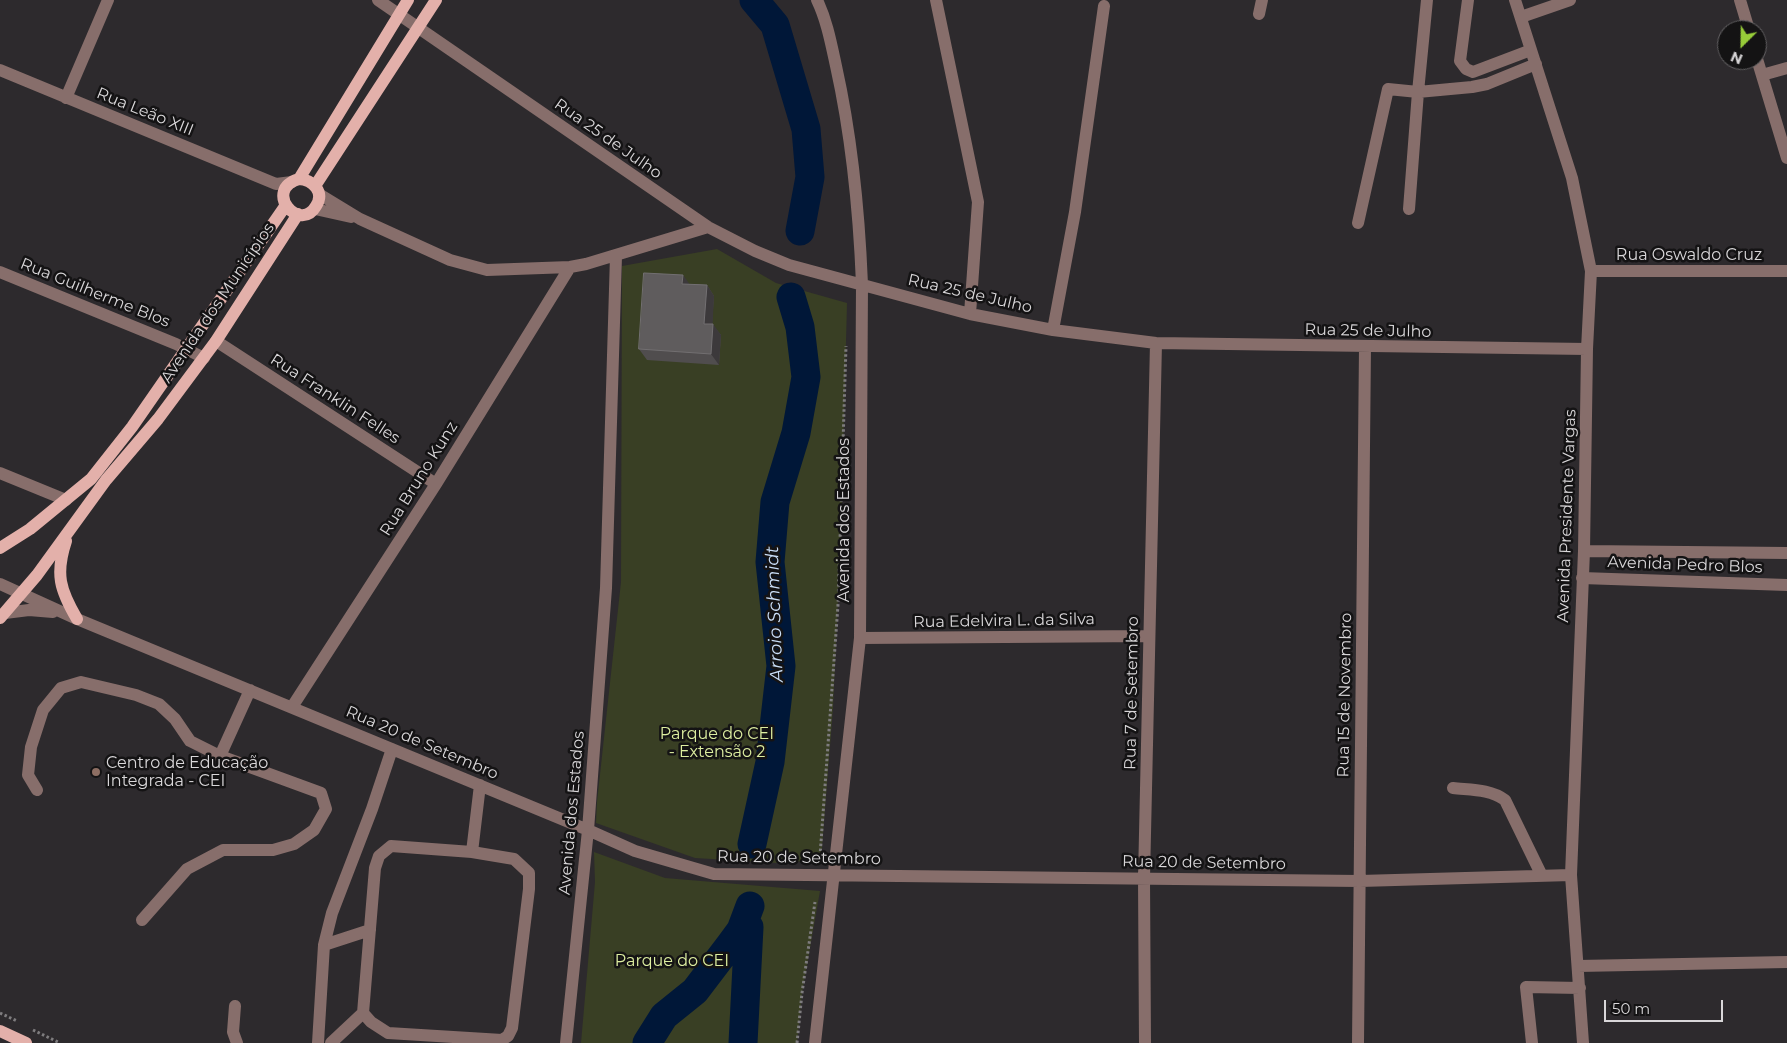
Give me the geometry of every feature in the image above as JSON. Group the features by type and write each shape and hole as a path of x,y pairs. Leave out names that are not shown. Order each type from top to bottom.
{"main road":[{"name":"Avenida dos Municípios","path":"0,548 30,529 92,479 132,427 285,200 286,188 295,181 408,0"},
{"path":"317,190 436,0"},
{"path":"285,200 293,212 298,214 304,214 315,209 318,202 317,190 310,182 295,181"},
{"name":"Avenida dos Municípios","path":"3,616 106,480 158,419 204,358 298,214"},
{"path":"69,531 62,554 60,580 64,597 77,619"},
{"path":"0,1031 26,1043"}],"street":[{"path":"66,98 108,0"},
{"name":"Rua 25 de Julho","path":"378,0 708,227 755,251 789,265 970,314 1053,330 1156,343 1587,349"},
{"name":"Avenida dos Estados","path":"815,1043 832,876 860,638 862,284 860,230 854,162 846,108 824,14 817,0"},
{"path":"936,0 978,202 970,314"},
{"path":"1259,14 1262,0"},
{"path":"1409,209 1427,0"},
{"path":"1468,0 1460,61 1466,70 1473,72 1532,50"},
{"name":"Avenida Presidente Vargas","path":"1516,0 1572,178 1590,271 1584,551 1571,875 1583,1043"},
{"path":"1521,17 1570,0"},
{"path":"1740,0 1746,20"},
{"path":"1053,330 1075,212 1104,6"},
{"path":"1358,223 1388,89 1418,92 1472,87 1487,84 1536,64"},
{"path":"1762,75 1787,68"},
{"name":"Rua Leão XIII","path":"0,70 277,184"},
{"path":"1760,70 1787,158"},
{"path":"285,200 277,184 295,181"},
{"path":"317,190 360,219 450,260 488,270 570,267 586,264 708,227"},
{"path":"315,209 360,219"},
{"name":"Avenida dos Estados","path":"566,1043 588,830 606,588 616,256"},
{"name":"Rua Bruno Kunz","path":"292,707 436,484 570,267"},
{"name":"Rua Oswaldo Cruz","path":"1590,271 1787,271"},
{"name":"Rua Guilherme Blos","path":"0,272 187,348 204,358"},
{"name":"Rua Franklin Felles","path":"216,341 436,484"},
{"name":"Rua 7 de Setembro","path":"1145,1043 1144,878 1156,343"},
{"name":"Rua 15 de Novembro","path":"1358,1043 1365,347"},
{"path":"0,474 66,500"},
{"name":"Avenida Pedro Blos","path":"1584,551 1787,553"},
{"name":"Avenida Pedro Blos","path":"1582,578 1787,585"},
{"name":"Rua 20 de Setembro","path":"0,584 77,619 635,851 714,874 1360,881 1571,875"},
{"path":"3,616 30,610 54,612 77,619"},
{"name":"Rua Edelvira L. da Silva","path":"860,638 1149,636"},
{"path":"37,790 28,775 31,747 43,710 61,688 81,682 136,695 159,704 175,719 190,741 220,756 322,793 326,809 314,830 294,844 273,850 223,850 187,869 142,920"},
{"path":"220,756 250,690"},
{"path":"318,1043 324,945 332,913 372,809 392,750"},
{"path":"472,852 480,785"},
{"path":"1453,788 1488,792 1498,795 1505,800 1542,876"},
{"path":"332,1043 363,1013 374,868 379,856 391,846 472,852 514,859 530,873 512,1028 508,1036 502,1040 388,1032 371,1022 363,1013"},
{"path":"324,945 370,930"},
{"path":"1578,966 1787,962"},
{"path":"1532,1043 1526,986 1580,988"},
{"path":"236,1006 232,1032 237,1043"}],"path":[{"path":"797,1043 802,993 819,875 838,605 846,342"}],"green space":[{"name":"Parque do CEI - Extensão 2","path":"717,249 776,283 847,303 841,534 833,708 821,860 778,863 695,858 596,823 621,582 622,266"},
{"name":"Parque do CEI","path":"594,852 665,878 820,891 802,993 797,1043 581,1043 595,882"}],"building":[{"path":"644,273 683,275 682,284 707,285 704,324 713,324 711,354 639,349"}],"waterway":[{"name":"Arroio Schmidt","path":"754,0 775,25 806,129 810,177 800,231"},
{"name":"Arroio Schmidt","path":"752,844 770,762 781,666 770,562 775,502 796,433 806,377 800,327 791,297"},
{"path":"647,1043 664,1016 695,991 730,945 741,930 750,906"},
{"name":"Arroio Schmidt","path":"743,1043 749,927"}],"place":[{"name":"Centro de Educação Integrada - CEI","path":"96,772"}]}
